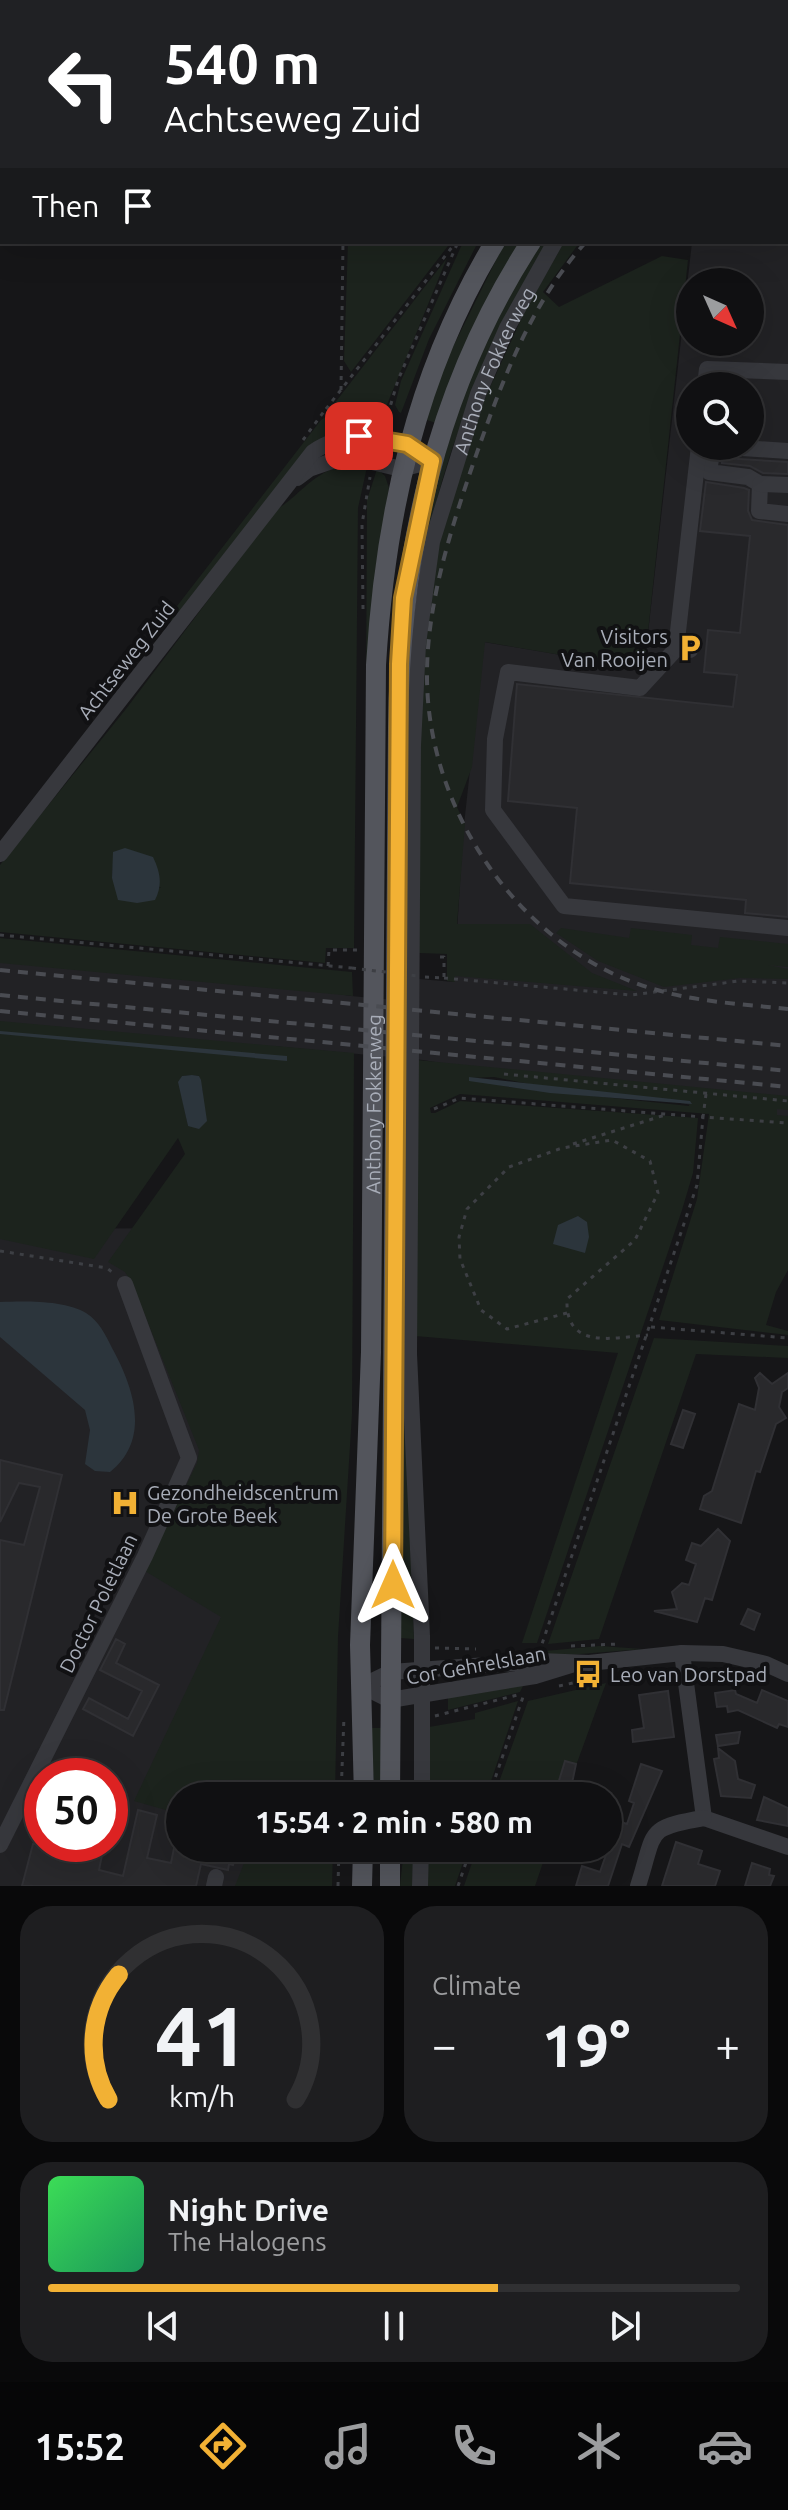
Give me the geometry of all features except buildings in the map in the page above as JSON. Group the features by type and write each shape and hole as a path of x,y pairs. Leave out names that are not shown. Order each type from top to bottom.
{"main road":[{"name":"Anthony Fokkerweg","path":"364,1782 360,1645 371,1352 376,665 383,567 407,444 438,354 494,244"},
{"name":"Anthony Fokkerweg","path":"390,1782 399,664 403,598 432,461 474,346 530,244"},
{"path":"362,1886 363,1862"},
{"path":"390,1862 390,1886"}],"street":[{"name":"Anthony Fokkerweg","path":"422,1782 422,1671 409,1354 413,745 420,615 437,523 478,394 507,328 554,244"},
{"path":"707,372 707,369 788,372"},
{"name":"Achtseweg Zuid","path":"0,854 299,466 325,444 359,436 407,444 432,461"},
{"path":"788,451 713,446 709,472 748,477 760,484 788,485"},
{"name":"Achtseweg Zuid","path":"283,489 309,469 338,459 364,460 401,469 432,461"},
{"path":"698,460 683,649 640,688 508,672 495,739 493,810 564,906 788,928"},
{"path":"760,484 759,511 788,514"},
{"name":"Doctor Poletlaan","path":"0,1845 145,1556 189,1458 125,1284"},
{"name":"Cor Gehrelslaan","path":"362,1686 390,1700 543,1675 580,1674 682,1653 723,1654 766,1664 788,1674"},
{"path":"682,1653 704,1818"},
{"name":"Cor Gehrelslaan","path":"362,1686 391,1672 526,1662 580,1674"},
{"path":"638,1886 656,1831 665,1824 704,1818 788,1847"},
{"path":"420,1886 421,1862"}],"path":[{"path":"341,390 343,244"},
{"path":"325,410 455,244"},
{"path":"388,414 398,380 456,244"},
{"path":"0,935 631,995 707,983 788,983"},
{"path":"328,966 329,950 354,950"},
{"path":"435,957 444,957 444,978"},
{"path":"504,1074 788,1101"},
{"path":"540,1649 697,1185 706,1094"},
{"path":"434,1109 460,1098 788,1123"},
{"path":"567,1313 507,1329 481,1310 460,1259 459,1237 467,1209 509,1167 669,1113"},
{"path":"562,1148 612,1140 650,1161 658,1193 635,1240 567,1299 567,1313 572,1327 582,1335 609,1339 648,1335"},
{"path":"0,1251 107,1268 125,1284"},
{"path":"651,1327 788,1338"},
{"name":"Cor Gehrelslaan","path":"441,1648 454,1649"},
{"path":"494,1782 524,1693"},
{"path":"342,1782 344,1717"},
{"path":"338,1886 339,1862"},
{"path":"458,1886 466,1862"}],"shaded area":[{"path":"348,244 449,244 351,372 344,361"},
{"path":"462,244 477,244 429,339 401,413 395,405 401,381"},
{"path":"504,244 519,244 436,423 424,419 443,367"},
{"path":"539,244 546,244 493,349 463,420 438,495 429,535 424,533 454,426 472,374 505,302"},
{"path":"563,244 579,244 543,292 559,307 662,256 688,260 687,268 676,268 678,356 644,669 485,642 472,767 457,807 465,824 457,924 530,924 592,973 637,991 455,976 455,982 447,981 447,954 419,953 419,702 434,558 480,409 524,313"},
{"path":"692,244 788,244 788,1121 423,1060 272,1046 0,1042 0,939 351,996 415,1002 419,979 454,982 463,834 484,642 644,669 676,384 676,460 764,460 764,372 677,372 679,356 764,356 764,268 689,268"},
{"path":"447,258 386,407 335,406 334,404"},
{"path":"332,413 378,416 382,424 380,432 347,430 321,438 172,623 167,619 321,420"},
{"path":"338,467 367,467 358,508 354,948 326,948 325,963 0,932 0,865 126,709 276,510","holes":["114,852 161,888 112,878"]},
{"path":"377,469 385,476 389,488 375,572 370,695 366,696 367,500"},
{"path":"125,848 153,857 160,878 155,900 137,903 118,900 112,878 113,852"},
{"path":"561,928 629,938 631,928 692,935 691,945 718,948 720,937 788,944 788,967 768,965 788,969 788,979 740,978 664,987 598,961 556,933"},
{"path":"0,938 352,972 353,996 0,963"},
{"path":"0,1021 354,1053 352,1414 338,1637 335,1782 166,1782 166,1810 134,1801 221,1617 145,1571 197,1463 199,1450 132,1283 125,1272 108,1262 185,1154 178,1138 94,1259 0,1239","holes":["182,1076 199,1076 203,1093 188,1126 179,1082"]},
{"path":"0,1031 287,1056 287,1061 0,1034"},
{"path":"417,1060 788,1096 788,1110 777,1109 777,1115 788,1116 788,1270 776,1292 766,1325 788,1331 788,1335 659,1320 697,1199 709,1114 460,1094 430,1108 431,1113 435,1113 460,1101 698,1118 693,1173 682,1210 537,1643 522,1643 618,1353 415,1336","holes":["494,1077 549,1088 690,1101 689,1106 509,1087 469,1078"]},
{"path":"182,1076 199,1076 201,1080 207,1121 199,1129 188,1126 178,1082"},
{"path":"469,1077 690,1101 692,1104 550,1093 469,1081"},
{"path":"578,1216 587,1222 589,1237 585,1253 553,1244 558,1225"},
{"name":"Gezondheidscentrum De Grote Beek","path":"204,1228 296,1782 166,1782 166,1862 280,1862 272,1886 0,1886 0,1229"},
{"path":"0,1302 44,1302 67,1306 86,1313 101,1328 120,1363 135,1412 131,1444 123,1459 110,1472 95,1471 85,1464 90,1430 85,1410 0,1337"},
{"path":"402,1332 414,1639 400,1638"},
{"path":"654,1338 788,1346 788,1358 696,1354 599,1639 548,1644"},
{"path":"600,1646 643,1649 543,1657 545,1651"},
{"path":"525,1682 520,1692 448,1710 448,1697"},
{"path":"606,1683 570,1782 499,1782 528,1701"},
{"path":"518,1701 491,1782 430,1782 429,1727 475,1719 475,1713"},
{"path":"371,1728 383,1728 383,1782 373,1782"},
{"path":"244,1862 333,1862 332,1886 235,1886"},
{"path":"403,1862 413,1862 412,1886 400,1886"},
{"path":"428,1862 463,1862 455,1886 427,1886"},
{"path":"472,1862 543,1862 535,1886 464,1886"}],"railway":[{"path":"584,244 548,292 518,348 482,437 448,543 435,595 427,674 431,725 443,774 463,822 489,867 522,907 560,941 603,969 650,988 701,999 788,1009"},
{"path":"0,970 788,1046"},
{"path":"0,995 788,1071"},
{"path":"0,1011 788,1087"}],"place":[{"name":"Visitors Van Rooijen","path":"690,648"},
{"name":"Gezondheidscentrum De Grote Beek","path":"125,1503"},
{"name":"Leo van Dorstpad","path":"588,1674"}],"route":[{"path":"359,436 407,444 432,461 403,598 399,664 393,1585"}]}
